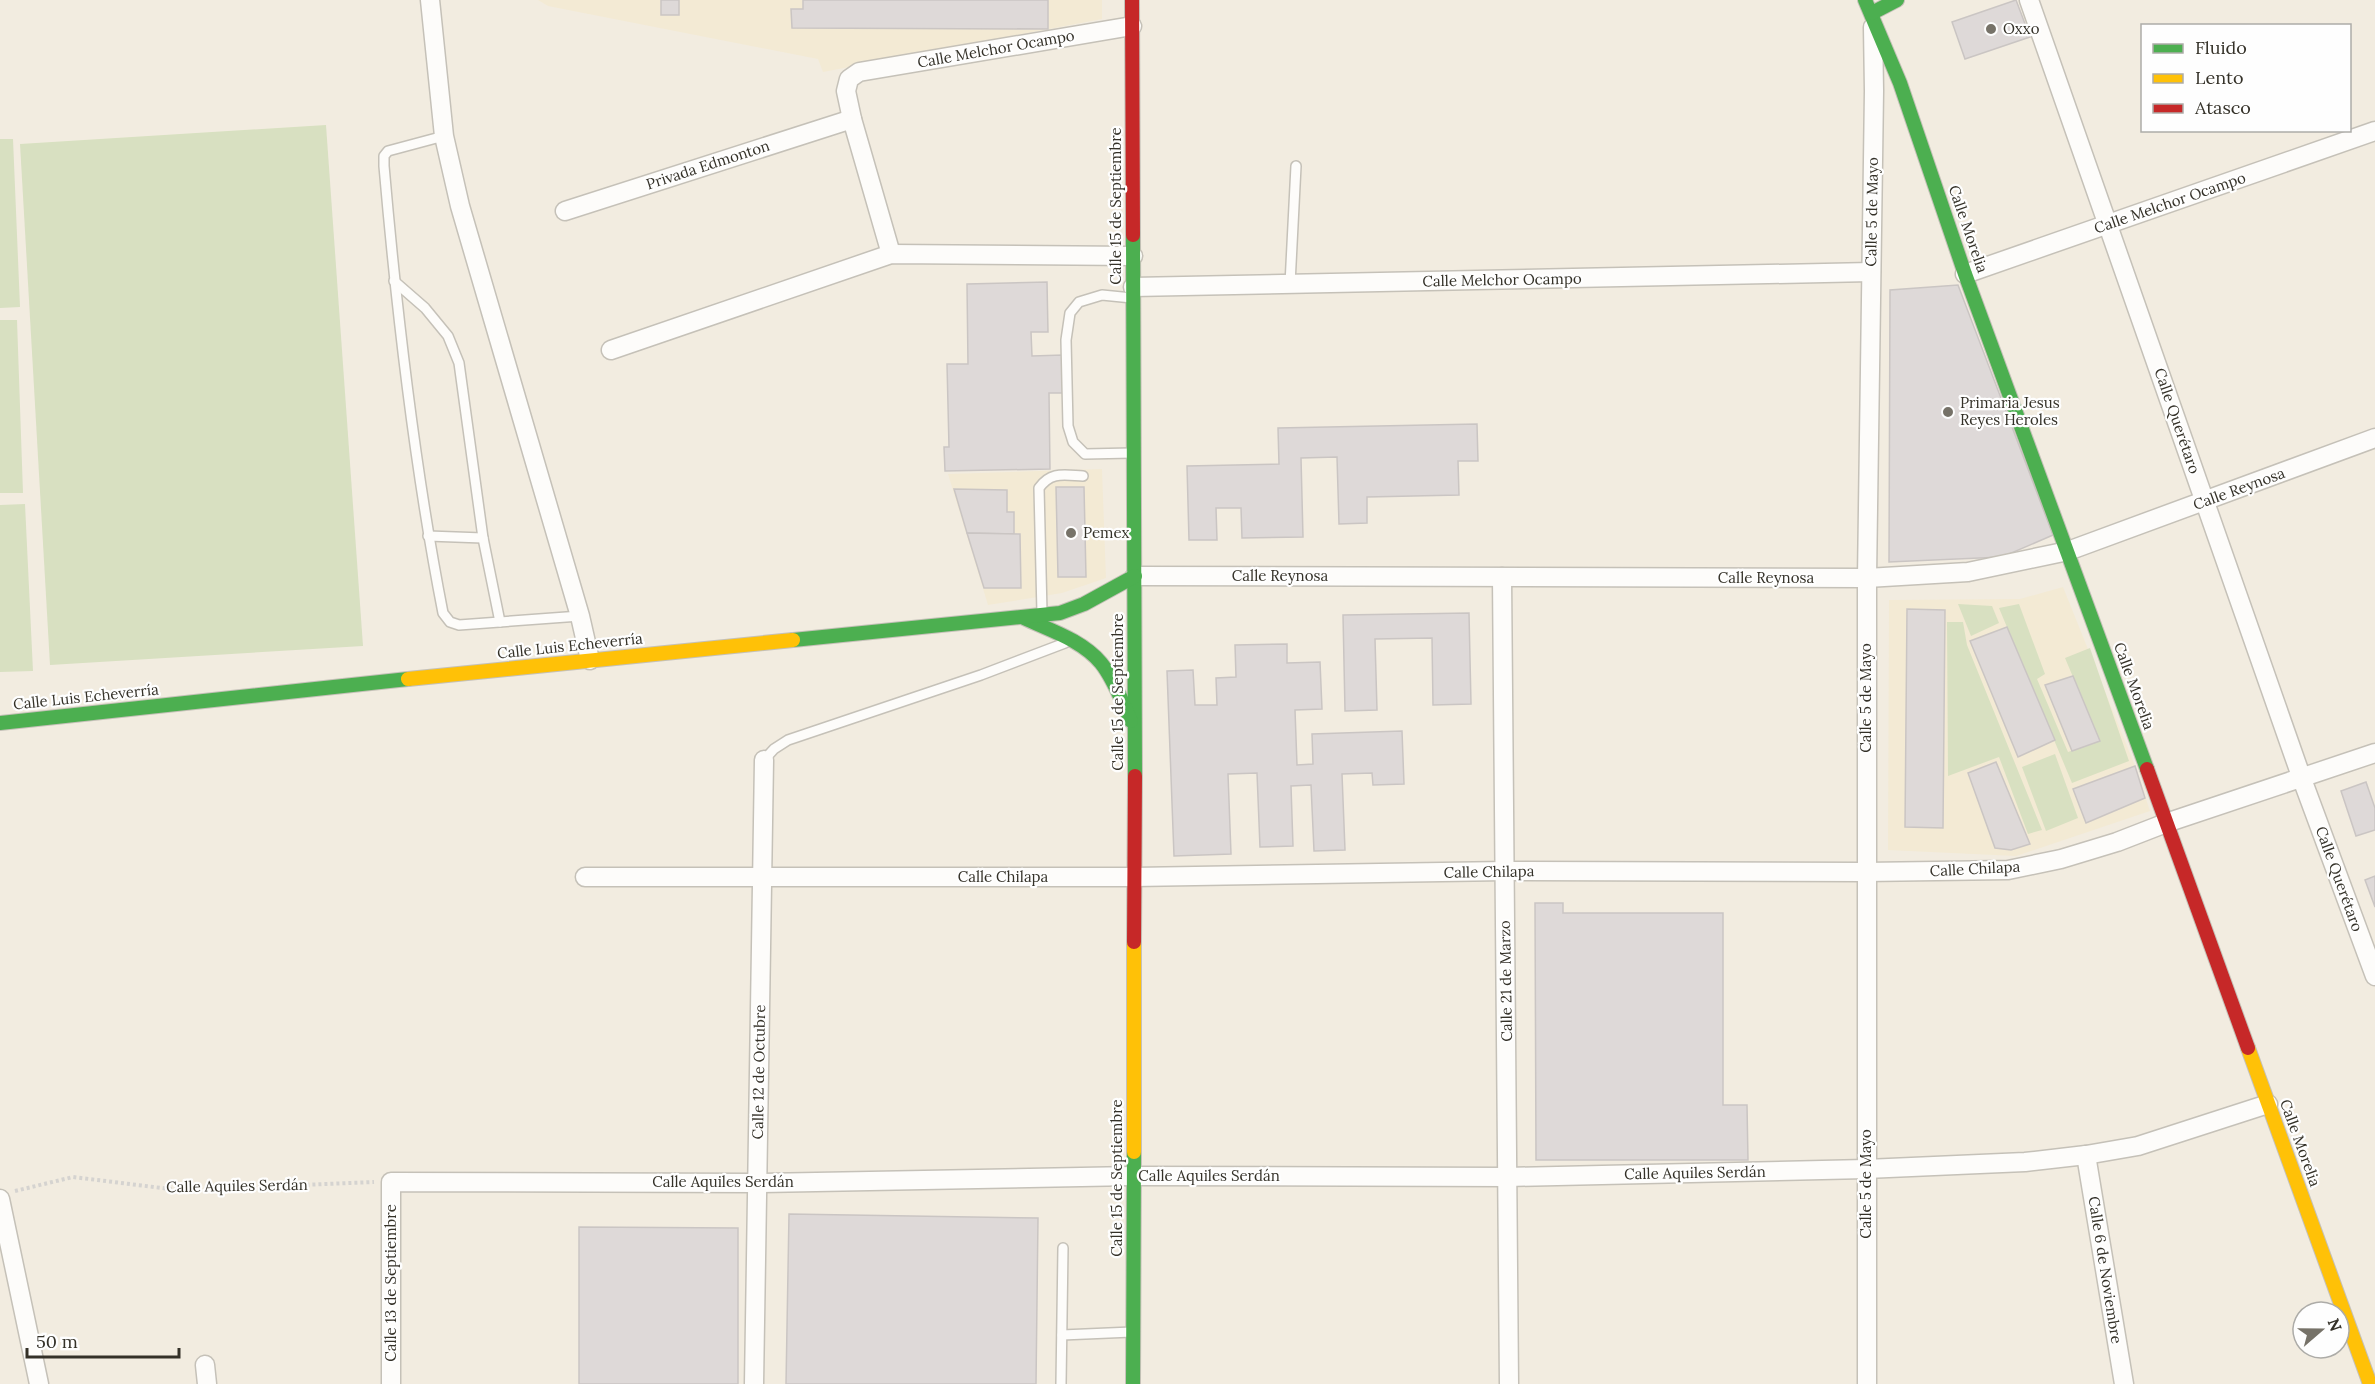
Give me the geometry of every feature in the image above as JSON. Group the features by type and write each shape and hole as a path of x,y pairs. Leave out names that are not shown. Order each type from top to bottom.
{"street":[{"path":"430,0 444,136 460,206 580,616 590,660"},
{"name":"Calle 15 de Septiembre","path":"1132,0 1135,576 1132,1384"},
{"path":"1869,6 1896,0"},
{"name":"Calle Querétaro","path":"2029,0 2302,778 2375,976"},
{"name":"Calle 5 de Mayo","path":"1867,1384 1865,872 1874,92 1869,6"},
{"name":"Calle Morelia","path":"1869,6 1900,83 1965,274 2068,551 2370,1384"},
{"name":"Calle Melchor Ocampo","path":"852,119 846,91 849,79 859,72 1132,26"},
{"path":"852,119 891,254"},
{"name":"Privada Edmonton","path":"565,211 852,119"},
{"name":"Calle Melchor Ocampo","path":"1965,274 2375,131"},
{"path":"611,350 891,254 1133,256"},
{"name":"Calle Melchor Ocampo","path":"1133,293 1290,284 1871,272"},
{"name":"Calle Reynosa","path":"1135,576 1867,578 1968,572 2068,551 2375,438"},
{"name":"Calle Luis Echeverría","path":"0,723 590,660 1024,618 1060,612 1084,604 1135,576"},
{"name":"Calle 21 de Marzo","path":"1502,577 1509,1384"},
{"path":"1024,618 1070,641 1099,661 1114,684 1134,728"},
{"name":"Calle Chilapa","path":"585,878 1134,877 1505,871 2008,870 2061,859 2117,842 2166,823 2375,753"},
{"name":"Calle 12 de Octubre","path":"754,1384 764,760"},
{"name":"Calle Aquiles Serdán","path":"391,1182 757,1184 1133,1176 1508,1177 1866,1169 2025,1162 2086,1155 2138,1146 2268,1104"},
{"name":"Calle 6 de Noviembre","path":"2086,1155 2124,1384"},
{"name":"Calle 13 de Septiembre","path":"391,1182 391,1384"},
{"path":"5,1196 39,1384"},
{"path":"205,1365 207,1384"}],"lane":[{"path":"444,136 388,151 384,156 394,281 409,412 428,536 443,613 450,622 459,625 580,616"},
{"path":"1290,284 1296,166"},
{"path":"394,281 425,308 448,336 459,363 483,538 500,622"},
{"path":"1133,293 1102,295 1079,302 1070,313 1066,340 1068,426 1073,442 1085,454 1134,453"},
{"path":"1042,615 1039,488 1046,478 1060,475 1083,476"},
{"path":"428,536 483,538"},
{"path":"764,760 774,748 788,740 981,675 1070,641"},
{"path":"1061,1384 1063,1248"},
{"path":"1062,1335 1133,1332"}],"path":[{"name":"Calle Aquiles Serdán","path":"5,1196 73,1178 178,1190 391,1182"}],"shaded area":[{"path":"538,0 1102,0 1102,19 823,72 818,59 548,6"},
{"path":"1102,469 1106,578 1062,593 988,605 948,474"},
{"path":"2063,587 2135,766 2150,811 2016,856 1888,850 1889,600 2020,599"}],"green space":[{"path":"326,125 363,646 50,665 20,144"},
{"path":"0,139 13,139 20,307 0,308"},
{"path":"0,320 17,320 23,493 0,493"},
{"path":"25,504 33,671 0,672 0,505"},
{"path":"1958,604 1992,606 1999,623 1971,636"},
{"path":"2019,604 2045,674 2037,679 2068,752 2100,741 2065,658 2090,648 2129,761 2072,783 1999,608"},
{"path":"1947,622 1963,622 1967,645 2042,830 2028,834 1999,757 1948,776"},
{"path":"2055,754 2078,818 2046,831 2022,767"}],"building":[{"path":"661,0 679,0 679,15 661,15"},
{"path":"803,0 1048,0 1048,29 792,28 791,9 803,9"},
{"name":"Oxxo","path":"2016,0 2030,37 1965,59 1952,22"},
{"path":"1047,282 1048,332 1031,332 1032,356 1063,355 1064,393 1049,393 1050,469 945,471 944,447 949,447 947,364 968,364 967,284"},
{"name":"Primaria Jesus Reyes Heroles","path":"1958,285 2053,535 2002,557 1889,562 1890,290"},
{"path":"1477,424 1478,461 1458,461 1459,495 1367,497 1367,523 1339,524 1337,457 1301,458 1303,537 1242,538 1241,508 1216,508 1217,540 1189,540 1187,466 1279,464 1278,428"},
{"path":"1056,487 1084,487 1086,577 1058,577"},
{"path":"954,489 1007,490 1007,512 1014,512 1014,534 967,533"},
{"path":"967,533 1020,534 1021,588 984,588"},
{"path":"1907,609 1945,610 1943,828 1905,827"},
{"path":"1469,613 1471,704 1433,705 1432,638 1375,639 1377,710 1345,711 1343,615"},
{"path":"2007,627 2055,740 2018,757 1970,641"},
{"path":"1287,644 1287,663 1320,662 1322,709 1295,710 1297,765 1313,764 1312,734 1402,731 1404,784 1373,785 1372,773 1342,774 1345,850 1314,851 1311,785 1291,786 1293,846 1260,847 1257,773 1228,774 1231,854 1174,856 1167,671 1193,670 1195,705 1217,705 1216,678 1236,677 1235,645"},
{"path":"2073,676 2100,741 2072,751 2045,685"},
{"path":"1996,762 2030,844 2011,850 1995,848 1968,773"},
{"path":"2135,766 2145,798 2086,823 2073,789"},
{"path":"2366,782 2375,808 2375,830 2356,836 2341,791"},
{"path":"2375,876 2375,907 2365,880"},
{"path":"1535,903 1563,903 1563,913 1723,913 1723,1105 1747,1105 1748,1160 1536,1160"},
{"path":"789,1214 1038,1218 1036,1384 786,1384"},
{"path":"579,1227 738,1228 738,1384 579,1384"}],"traffic: fast":[{"path":"1865,0 1900,83 1965,274 2147,769"},
{"path":"1872,13 1897,0"},
{"path":"1133,235 1135,776"},
{"path":"793,640 1060,613 1084,604 1135,576"},
{"path":"1024,618 1065,636 1093,655 1110,676 1131,721"},
{"path":"0,723 408,679"},
{"path":"1133,1384 1134,1152"}],"traffic: slow":[{"path":"408,679 793,640"},
{"path":"1134,942 1134,1152"},
{"path":"2248,1048 2370,1384"}],"traffic: jam":[{"path":"1132,0 1133,235"},
{"path":"2147,769 2248,1048"},
{"path":"1134,942 1135,776"}],"place":[{"name":"Oxxo","path":"1991,29"},
{"name":"Primaria Jesus Reyes Heroles","path":"1948,412"},
{"name":"Pemex","path":"1071,533"}]}
